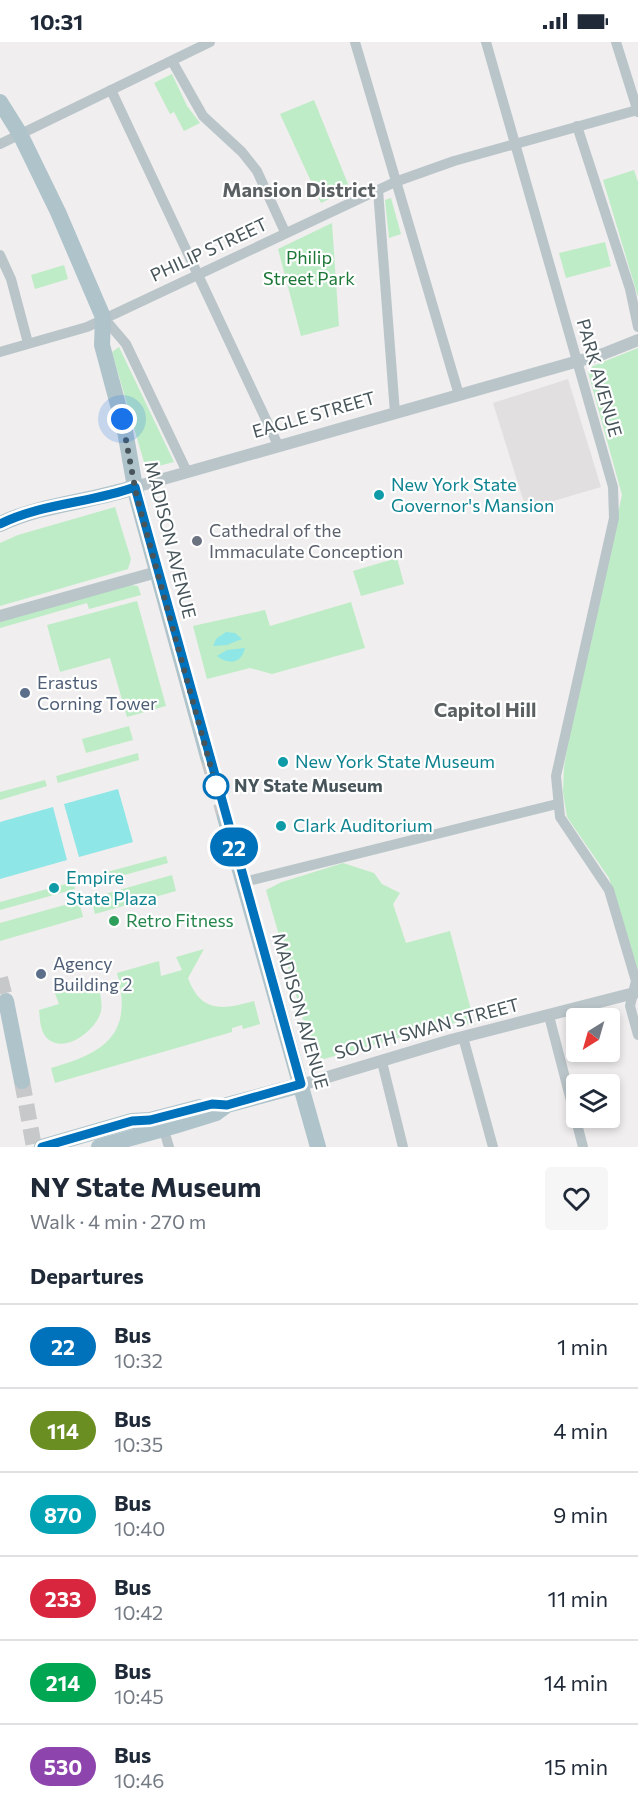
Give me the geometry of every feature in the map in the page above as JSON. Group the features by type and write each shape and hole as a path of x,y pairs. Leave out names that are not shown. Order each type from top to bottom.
{"main road":[{"name":"MADISON AVENUE","path":"0,102 20,134 58,212 103,317 102,345 125,431 135,487 208,757"},
{"name":"EAGLE STREET","path":"0,524 78,500 101,498 135,487"},
{"name":"MADISON AVENUE","path":"225,817 318,1147"},
{"path":"6,1001 22,1081"},
{"name":"SOUTH SWAN STREET","path":"99,1147 161,1123 216,1113 227,1105 301,1084"},
{"name":"SOUTH SWAN STREET","path":"42,1147 132,1121 161,1123"}],"street":[{"path":"0,144 210,42"},
{"path":"355,42 459,395"},
{"name":"PARK AVENUE","path":"486,42 513,145 613,487 615,503 595,607 556,776 557,804 564,826 609,890 636,981 636,992 630,1006 638,1035"},
{"path":"616,42 638,111"},
{"path":"172,61 203,116 242,152 257,171 285,232"},
{"path":"111,90 278,446"},
{"name":"PHILIP STREET","path":"0,352 87,327 103,317 395,182 577,126 638,111"},
{"path":"577,126 630,289 638,327"},
{"path":"378,190 395,413"},
{"path":"0,255 11,279 28,344"},
{"path":"103,317 126,344 187,472"},
{"name":"EAGLE STREET","path":"135,487 578,361 638,340"},
{"path":"0,616 157,572"},
{"path":"244,882 557,804"},
{"name":"SOUTH SWAN STREET","path":"301,1084 463,1037 636,992"},
{"path":"549,1016 583,1147"},
{"path":"463,1037 493,1147"},
{"path":"382,1062 403,1147"},
{"path":"161,1123 169,1147"}],"shaded area":[{"path":"568,379 601,487 526,509 493,403"}],"green space":[{"path":"172,74 187,106 200,123 184,131 174,112 170,114 154,83"},
{"path":"314,100 350,189 321,203 280,114"},
{"path":"634,170 638,182 638,297 603,180"},
{"path":"391,198 401,234 389,238 385,200"},
{"name":"Philip Street Park","path":"332,223 339,326 301,336 278,249"},
{"path":"605,242 611,266 566,278 559,253"},
{"path":"64,265 68,279 35,289 31,275"},
{"path":"119,347 174,462 146,469 112,352"},
{"path":"638,348 638,970 609,878 567,817 563,792 564,767 571,727 622,495 588,372 593,366"},
{"path":"115,507 131,559 128,569 0,606 0,543 18,535"},
{"path":"397,558 404,584 361,596 353,571"},
{"path":"129,585 138,586 141,595 89,609 87,603 0,628 0,621"},
{"path":"137,601 166,706 127,717 110,658 60,672 47,625"},
{"path":"351,602 365,648 272,674 250,668 207,679 193,626 265,610 270,626"},
{"path":"129,726 133,740 86,753 82,739"},
{"path":"138,753 139,760 58,783 56,776"},
{"path":"45,780 47,786 0,800 0,792"},
{"path":"166,856 168,863 88,885 85,878"},
{"path":"343,863 374,873 382,884 400,893 393,904 406,943 450,931 475,1025 450,1023 324,1059 313,1054 266,890 282,882"},
{"path":"172,875 176,891 95,914 91,898"},
{"path":"73,882 75,889 0,910 0,902"},
{"path":"79,901 83,917 0,941 0,923"},
{"path":"204,949 188,978 199,998 206,1003 222,1007 254,1001 260,1024 243,1029 242,1025 232,1028 232,1032 55,1083 51,1068 86,1056 100,1048 118,1026 121,994 117,973 159,961 161,976 182,970 176,957"},
{"path":"96,979 101,1011 93,1026 70,1042 61,1044 46,1037 41,1028 39,1010 59,1004 54,991"}],"water":[{"path":"226,632 235,633 242,639 227,645 213,646 216,639"},
{"path":"245,648 238,660 230,662 217,656 227,650"},
{"path":"118,789 133,842 79,857 64,804"},
{"path":"53,807 67,860 0,879 0,822"}],"tunnel":[{"path":"208,757 225,817"},
{"path":"0,978 6,1001"},
{"path":"22,1081 34,1147"}],"bus line":[{"name":"22","path":"0,524 78,500 101,498 135,487 301,1084 227,1105 212,1104 150,1120 132,1121 42,1147"}],"place":[{"name":"New York State Governor's Mansion","path":"379,495"},
{"name":"Cathedral of the Immaculate Conception","path":"197,541"},
{"name":"Erastus Corning Tower","path":"25,693"},
{"name":"New York State Museum","path":"283,762"},
{"name":"NY State Museum","path":"216,786"},
{"name":"Clark Auditorium","path":"281,826"},
{"name":"Empire State Plaza","path":"54,888"},
{"name":"Retro Fitness","path":"114,921"},
{"name":"Agency Building 2","path":"41,974"}],"district":[{"name":"Mansion District","path":"299,190"},
{"name":"Capitol Hill","path":"485,710"}],"route":[{"path":"122,419 137,498 216,786"}]}
